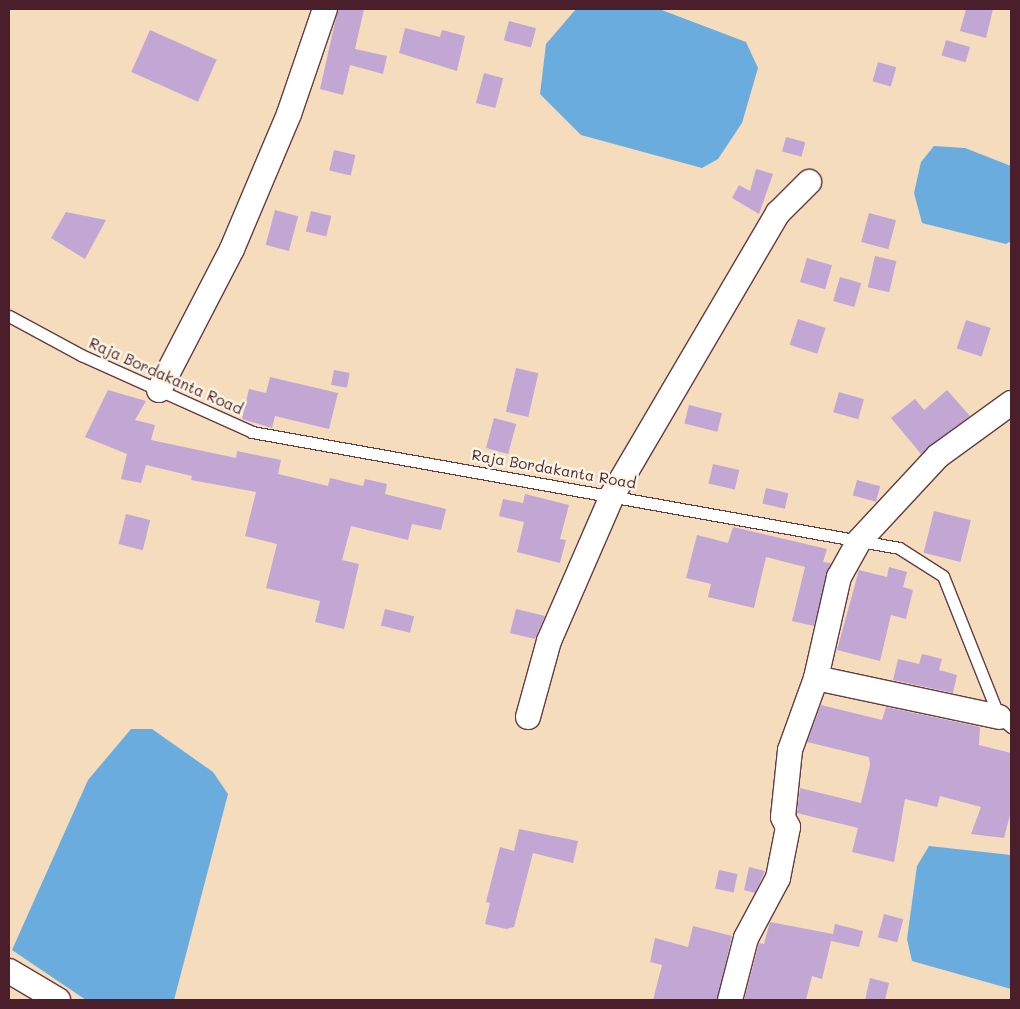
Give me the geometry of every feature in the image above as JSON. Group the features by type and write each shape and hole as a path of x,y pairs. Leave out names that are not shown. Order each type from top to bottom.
{"street":[{"path":"159,390 232,250 289,114 325,9"},
{"path":"528,717 549,641 613,494 778,213 810,182"},
{"path":"730,1000 746,938 778,878 788,827 783,817 790,750 816,678 838,576 860,541 938,456 1011,403"},
{"path":"816,678 1005,722"},
{"path":"9,971 58,1000"}],"lane":[{"name":"Raja Bordakanta Road","path":"9,316 159,390 252,432 613,494 899,548 943,576 1005,722"}],"water":[{"path":"576,9 659,9 746,42 758,68 742,123 718,159 702,168 581,135 540,94 546,44"},
{"path":"934,146 965,148 1011,166 1011,241 1006,244 922,223 914,193 921,162"},
{"path":"131,729 152,729 213,772 228,794 174,1000 86,1000 12,950 88,780"},
{"path":"929,846 1011,855 1011,989 912,961 907,939 917,866"}],"building":[{"path":"338,9 364,9 355,49 387,56 383,74 350,65 343,95 320,89"},
{"path":"966,9 993,9 986,38 960,31"},
{"path":"509,21 536,28 531,48 504,40"},
{"path":"405,28 440,37 442,30 465,36 457,71 399,53"},
{"path":"150,30 217,60 198,102 131,72"},
{"path":"946,40 970,47 966,62 942,55"},
{"path":"878,62 896,67 891,86 872,81"},
{"path":"484,73 503,78 495,108 476,103"},
{"path":"786,137 805,142 801,157 782,151"},
{"path":"334,150 355,155 351,175 329,170"},
{"path":"756,169 773,174 759,214 732,198 739,185 750,191"},
{"path":"275,210 298,216 289,251 266,245"},
{"path":"311,211 331,216 326,236 306,231"},
{"path":"66,212 106,220 85,259 51,238"},
{"path":"869,213 896,220 888,249 861,242"},
{"path":"875,256 896,261 889,292 868,287"},
{"path":"807,258 832,265 825,289 800,282"},
{"path":"840,277 861,283 854,307 833,301"},
{"path":"798,319 826,328 817,354 790,345"},
{"path":"966,320 991,328 981,357 957,349"},
{"path":"516,368 538,373 528,417 506,412"},
{"path":"334,370 350,373 347,388 331,385"},
{"path":"270,377 338,393 329,429 275,416 272,428 242,419 249,389 266,393"},
{"path":"108,390 146,401 135,420 155,425 151,440 236,458 237,451 281,460 278,474 328,486 330,478 363,486 365,479 387,484 385,494 446,509 441,530 412,524 408,540 351,526 342,560 359,564 344,629 315,622 320,601 266,588 277,544 245,536 256,492 191,480 192,476 146,465 141,483 121,479 127,454 85,437"},
{"path":"947,390 970,416 921,454 891,418 915,399 924,410"},
{"path":"839,392 864,399 858,419 833,412"},
{"path":"689,405 722,413 717,432 684,423"},
{"path":"494,418 516,424 508,454 486,448"},
{"path":"713,464 739,470 735,490 709,483"},
{"path":"857,480 880,486 876,502 853,495"},
{"path":"766,488 788,493 785,509 762,504"},
{"path":"525,494 569,505 560,539 566,540 560,563 517,552 524,522 499,516 503,499 523,503"},
{"path":"934,511 971,520 960,562 924,553"},
{"path":"126,514 150,520 143,550 119,544"},
{"path":"733,527 827,549 823,562 831,563 814,626 792,621 805,567 766,557 754,608 708,597 711,584 686,578 697,535 728,543"},
{"path":"889,567 907,572 903,587 913,590 906,619 891,615 880,661 837,650 859,570 887,577"},
{"path":"385,609 414,616 410,633 381,625"},
{"path":"516,609 545,616 535,639 510,633"},
{"path":"922,654 942,659 939,670 957,675 953,693 893,680 898,659 919,664"},
{"path":"821,705 882,720 886,707 980,727 979,745 1011,753 1011,811 1004,838 971,834 981,807 940,796 937,807 905,799 894,862 852,852 858,828 797,813 800,788 861,803 870,765 869,757 807,742"},
{"path":"519,829 578,841 573,863 533,853 514,927 506,929 485,924 490,903 486,902 500,847 514,851"},
{"path":"749,867 765,871 755,893 744,890"},
{"path":"719,870 738,874 734,893 715,889"},
{"path":"884,914 903,919 897,942 878,937"},
{"path":"770,922 833,934 835,924 863,931 859,947 831,941 822,979 812,976 806,1000 744,1000 759,943 764,944"},
{"path":"693,926 732,936 717,1000 653,1000 662,965 650,962 655,938 688,947"},
{"path":"870,978 889,983 885,1000 865,1000"}]}
